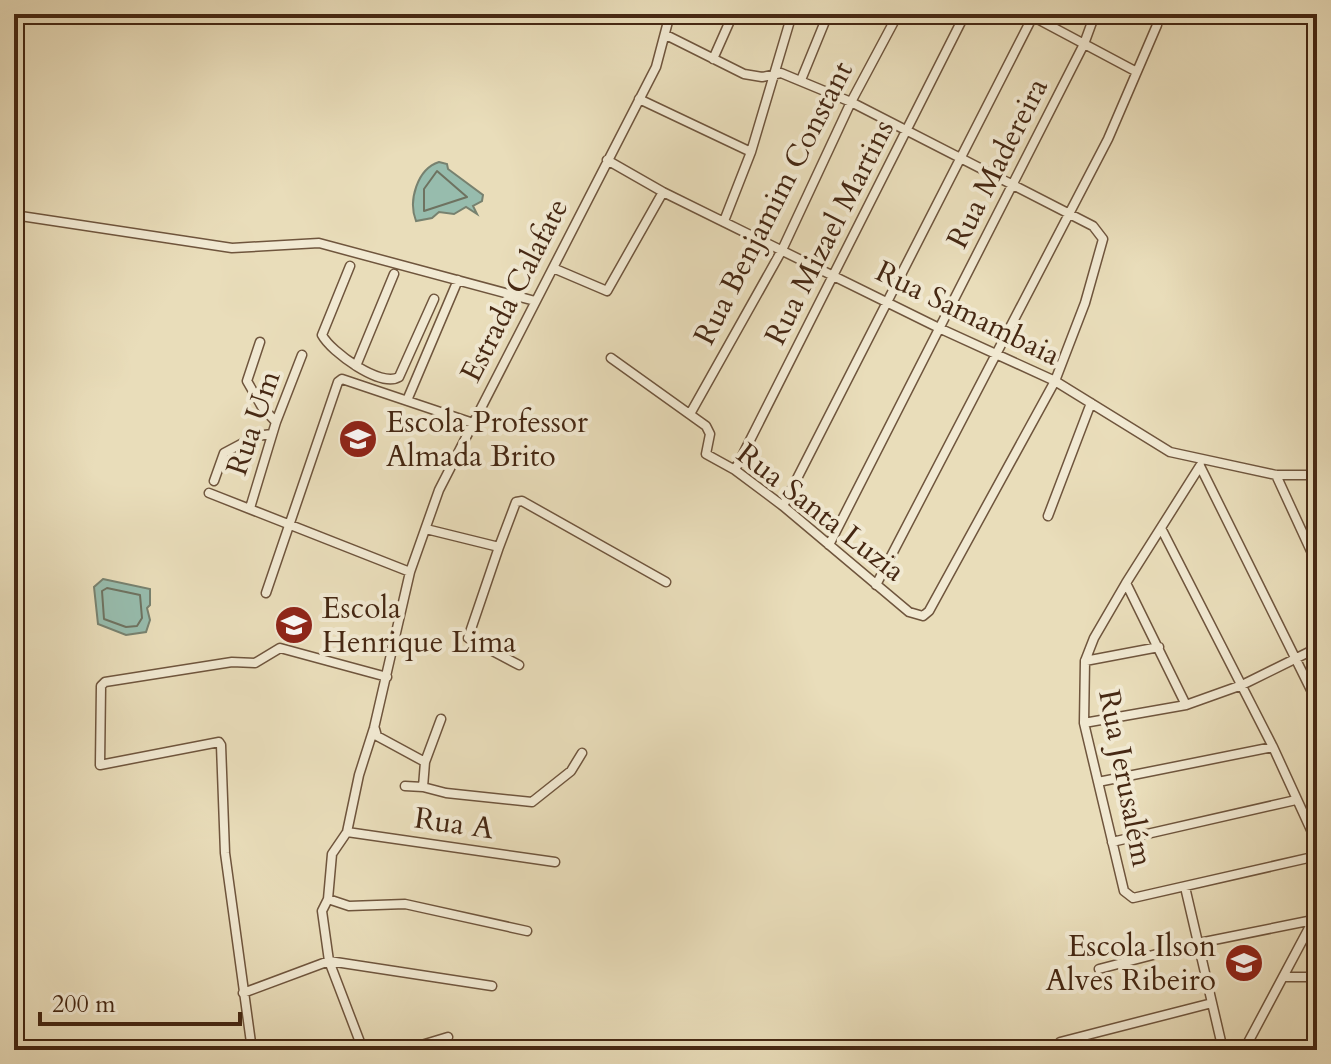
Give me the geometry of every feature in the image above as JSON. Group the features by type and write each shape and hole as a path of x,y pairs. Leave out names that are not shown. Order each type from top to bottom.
{"street":[{"name":"Estrada Calafate","path":"359,1049 329,961 322,911 328,899 332,854 347,832 410,572 439,490 639,99 666,35 670,14"},
{"path":"713,59 733,14"},
{"path":"724,221 751,152 792,14"},
{"path":"801,80 828,14"},
{"name":"Rua Benjamim Constant","path":"690,414 782,250 851,102 898,14"},
{"name":"Rua Mizael Martins","path":"735,470 965,14"},
{"name":"Rua Madereira","path":"829,545 1013,187 1084,44 1095,14"},
{"path":"783,506 1032,15 1135,71"},
{"path":"876,585 1108,139 1157,25"},
{"path":"666,35 744,74 774,76 781,73 851,102 1100,231 1103,239 1085,303 1055,381"},
{"path":"639,99 751,152"},
{"name":"Rua Samambaia","path":"607,160 663,192 941,329 1055,381 1170,452 1198,462 1276,475 1317,475"},
{"path":"553,268 607,291 663,192"},
{"path":"14,215 232,248 319,243 535,301"},
{"path":"350,266 322,335 334,351 356,366 395,380 434,299"},
{"path":"356,366 394,274"},
{"path":"408,398 458,280"},
{"path":"417,339 430,346"},
{"path":"260,342 247,381 262,407 276,422"},
{"name":"Rua Um","path":"250,508 276,422 302,355"},
{"name":"Rua Santa Luzia","path":"611,358 710,431 706,454 735,470 783,506 909,612 923,616 929,611 1055,381"},
{"path":"266,593 338,382 342,379 408,398 473,423"},
{"path":"1048,516 1091,403"},
{"path":"214,481 224,453 256,436 272,434"},
{"path":"1198,462 1317,702"},
{"name":"Rua Jerusalém","path":"1185,887 1133,898 1124,891 1084,723 1085,661 1094,638 1198,462"},
{"path":"1276,475 1317,564"},
{"path":"209,493 410,572"},
{"path":"519,665 468,638 516,502 523,502 666,582"},
{"path":"1161,528 1273,747 1317,843"},
{"path":"426,529 499,547"},
{"path":"1126,583 1186,705"},
{"path":"1085,661 1159,647"},
{"path":"252,1050 225,853 221,745 219,742 103,766 98,761 102,730 101,686 105,682 191,667 255,663 280,648 387,677"},
{"path":"1084,723 1186,705 1242,685 1317,648"},
{"path":"423,787 425,762 441,719"},
{"path":"374,728 377,736 425,762"},
{"path":"1098,782 1273,747"},
{"path":"405,786 532,802 571,771 582,753"},
{"path":"1112,842 1296,800"},
{"name":"Rua A","path":"347,832 555,862"},
{"path":"1223,1050 1185,887 1317,856"},
{"path":"328,899 349,906 405,904 527,931"},
{"path":"1099,969 1315,917"},
{"path":"1244,1050 1315,917"},
{"path":"243,993 329,961 492,986"},
{"path":"1283,977 1317,977"},
{"path":"1060,1042 1212,1003"},
{"path":"405,1050 448,1037"}],"water":[{"path":"439,162 447,164 448,169 483,195 482,201 473,206 477,214 466,207 454,214 439,212 432,218 416,221 413,204 416,187 425,171"},
{"path":"103,579 150,589 150,605 147,608 150,620 146,632 126,635 98,624 94,587"}],"place":[{"name":"Escola Professor Almada Brito","path":"358,439"},
{"name":"Escola Henrique Lima","path":"294,625"},
{"name":"Escola Ilson Alves Ribeiro","path":"1244,963"}]}
